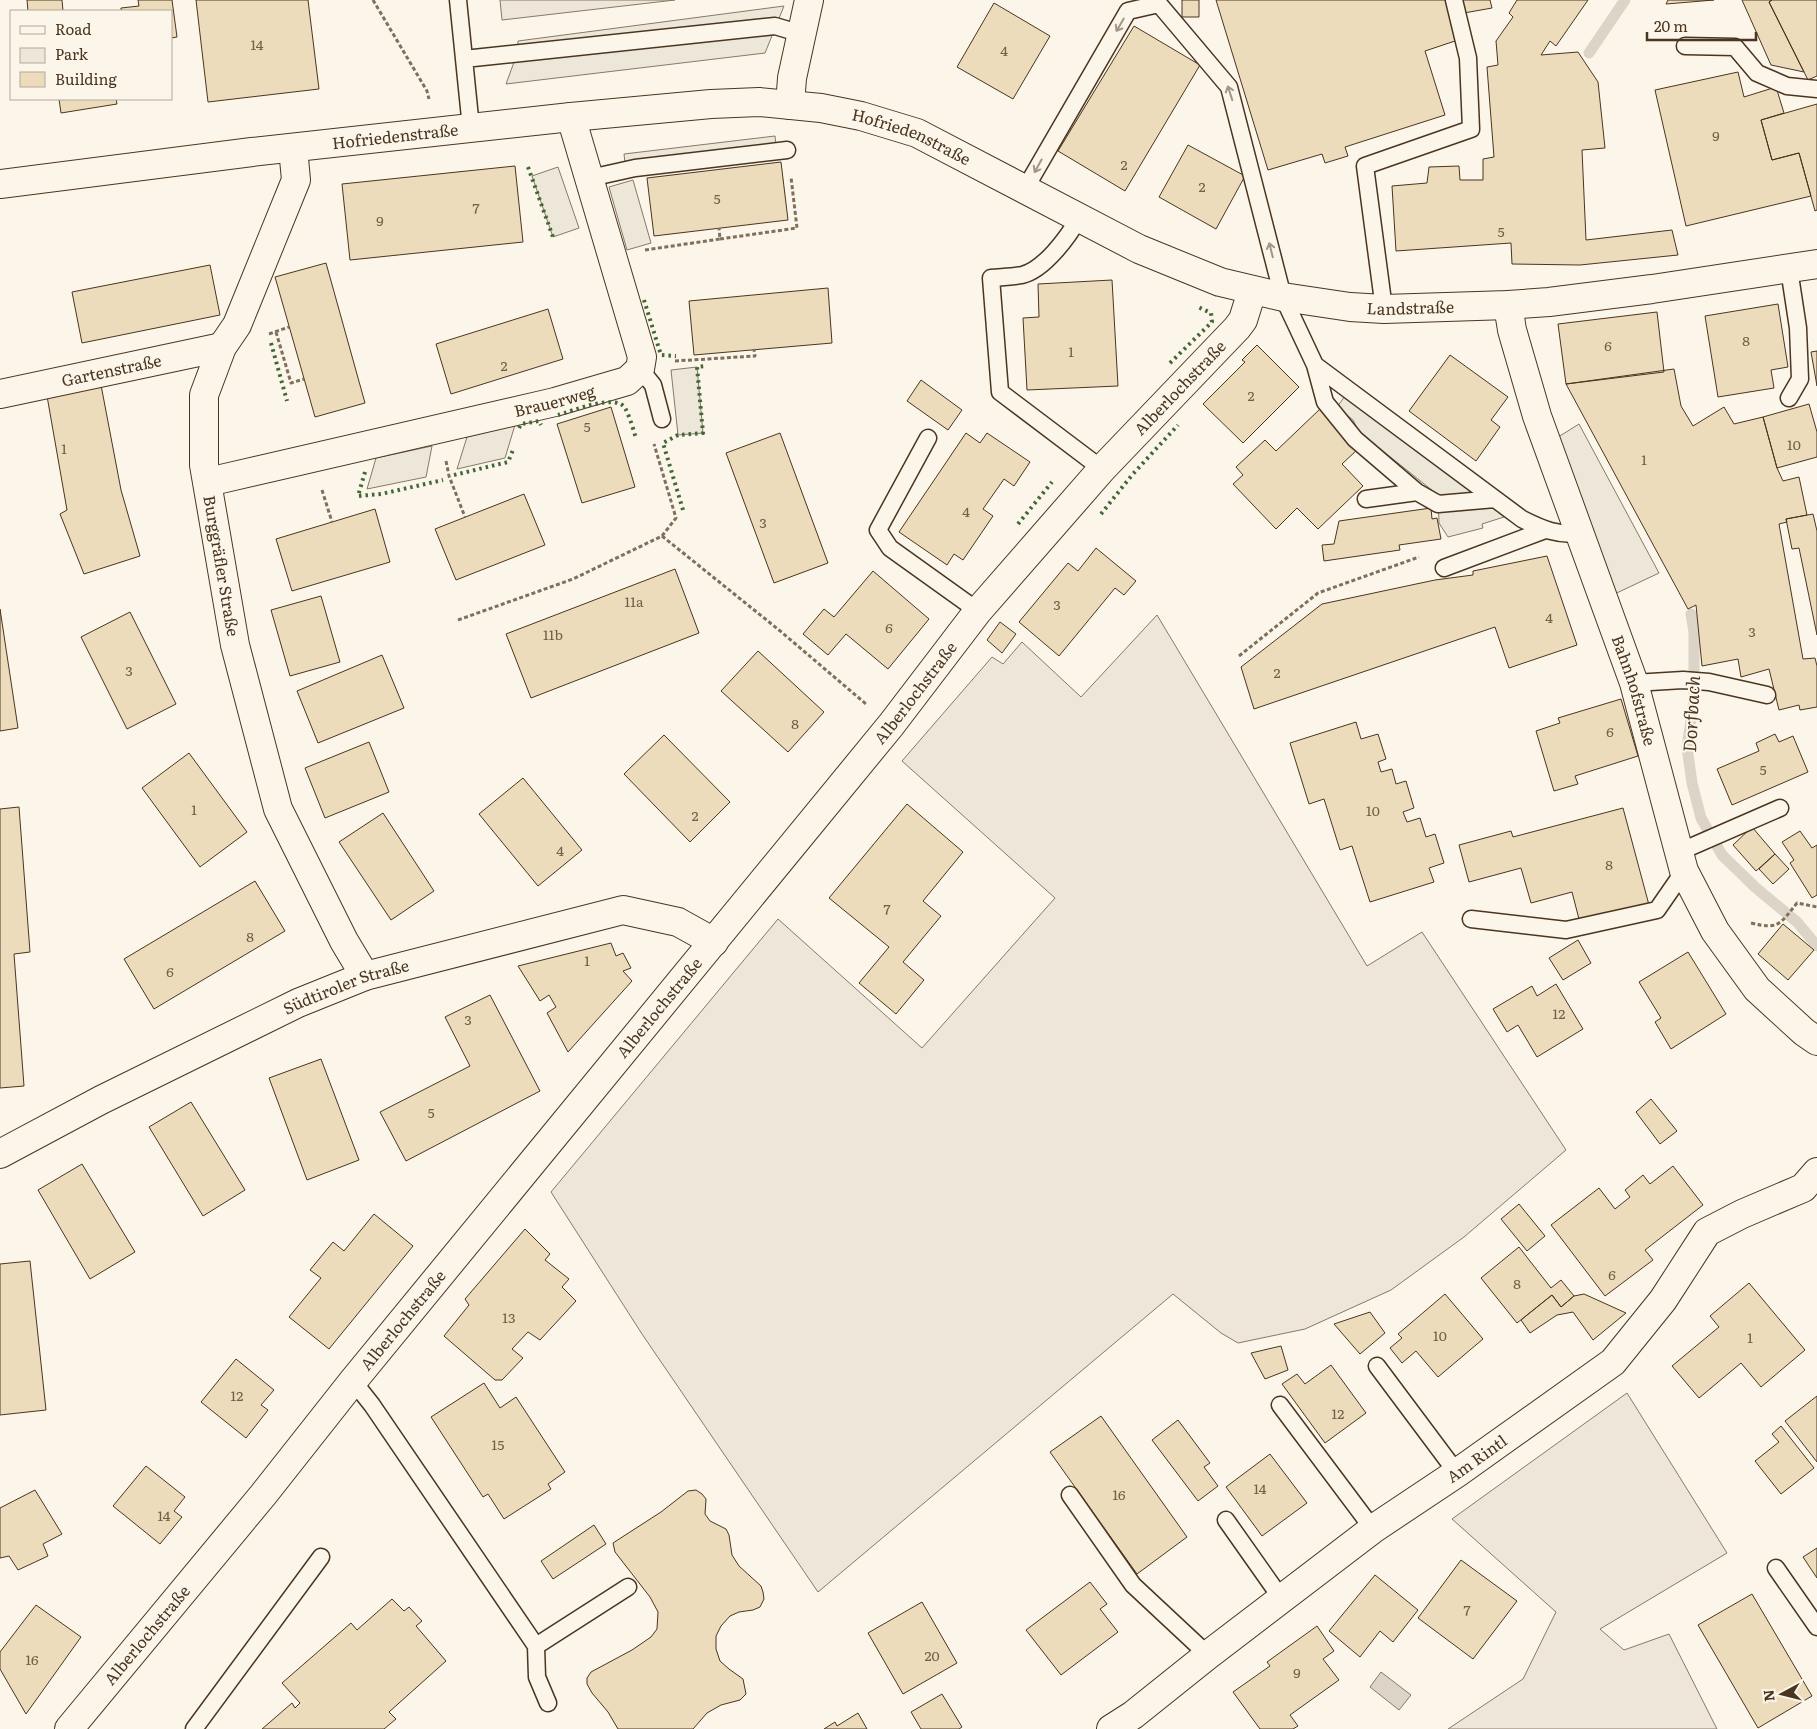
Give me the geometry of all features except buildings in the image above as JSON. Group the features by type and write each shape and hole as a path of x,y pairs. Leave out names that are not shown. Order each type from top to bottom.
{"street":[{"path":"790,105 792,78 809,0"},
{"name":"Hofriedenstraße","path":"0,184 571,116 711,104 759,102 820,108 861,116 916,133 1025,189"},
{"path":"571,116 642,357 640,369"},
{"name":"Burggräfler Straße","path":"293,148 296,180 237,325 222,347 204,395 204,465 235,645 278,809 344,941 365,976"},
{"name":"Landstraße","path":"1025,189 1139,249 1220,282 1283,297 1350,307 1508,305 1549,302 1652,289 1817,264"},
{"name":"Alberlochstraße","path":"69,1729 264,1495 353,1381 891,725 978,611 1102,469 1237,328 1243,320 1252,291"},
{"name":"Bahnhofstraße","path":"1508,305 1512,330 1537,416 1634,683 1688,855 1716,931 1758,989 1804,1032 1817,1041"},
{"name":"Gartenstraße","path":"0,394 222,347"},
{"name":"Brauerweg","path":"208,482 555,402 627,381 640,369"},
{"name":"Südtiroler Straße","path":"0,1154 101,1100 298,1003 365,976 623,910 678,922 714,942"},
{"name":"Am Rintl","path":"1111,1729 1133,1715 1281,1598 1373,1529 1457,1473 1613,1362 1663,1300 1707,1232 1742,1214 1803,1188 1817,1172"}],"lane":[{"path":"458,0 471,128"},
{"path":"1384,308 1365,166 1471,129 1468,58 1454,0"},
{"path":"1025,189 1128,11 1158,4 1229,87 1283,297 1315,365 1325,402 1355,439 1417,492 1438,504 1495,499"},
{"path":"464,59 775,26 802,34"},
{"path":"1685,46 1735,47 1757,73 1787,86 1817,88"},
{"path":"590,178 635,168 787,150"},
{"path":"1079,218 1065,240 1043,262 1024,274 990,278 999,382 1000,392 1102,469"},
{"path":"1789,269 1798,328 1800,379 1789,398"},
{"path":"1315,365 1522,519 1545,530 1566,535 1580,533"},
{"path":"640,369 654,385 662,419"},
{"path":"928,438 878,530 890,548 978,611"},
{"path":"1366,499 1417,492"},
{"path":"1444,568 1545,530"},
{"path":"1634,683 1684,680 1709,682 1766,694"},
{"path":"1471,919 1566,930 1657,910 1688,855 1726,831 1780,808"},
{"path":"1376,1366 1457,1473"},
{"path":"353,1381 372,1405 536,1646 537,1677 548,1703"},
{"path":"1280,1404 1373,1529"},
{"path":"1070,1495 1133,1585 1208,1655"},
{"path":"1226,1520 1281,1598"},
{"path":"194,1729 321,1557"},
{"path":"1776,1568 1817,1627"},
{"path":"536,1646 628,1587"}],"path":[{"path":"373,0 427,91 430,107"},
{"path":"638,252 656,247 797,228 787,150"},
{"path":"719,228 720,238"},
{"path":"276,332 291,383 304,379"},
{"path":"674,361 755,356 754,349"},
{"path":"458,620 573,580 662,536 676,518 650,433 662,419"},
{"path":"439,428 449,476 465,517"},
{"path":"662,536 779,630 891,725"},
{"path":"1239,656 1318,593 1420,556"},
{"path":"1781,922 1797,903 1817,907"}],"green space":[{"path":"500,0 675,0 502,20"},
{"path":"1157,615 1367,966 1422,932 1566,1150 1464,1237 1391,1290 1305,1329 1238,1343 1221,1333 1173,1294 818,1592 642,1334 551,1192 778,919 922,1048 1055,898 902,761 992,657 1003,664 1022,642 1081,697"},
{"path":"1627,1393 1727,1553 1600,1629 1624,1650 1669,1634 1717,1729 1448,1729 1523,1679 1556,1612 1452,1519"}],"shaded area":[{"path":"784,6 765,53 506,84 517,54 518,41"},
{"path":"775,136 776,146 625,163 624,154"},
{"path":"558,167 579,228 553,237 532,176"},
{"path":"633,180 651,243 627,250 609,187"},
{"path":"697,367 703,433 678,435 671,370"},
{"path":"1345,396 1462,481 1504,517 1482,524 1483,528 1448,537 1439,523 1438,495 1359,432 1353,420 1337,407"},
{"path":"1579,424 1659,573 1604,599 1547,444"},
{"path":"515,425 505,458 457,469 467,437"},
{"path":"432,446 426,477 367,489 376,458"},
{"path":"1381,1672 1411,1695 1399,1710 1370,1687"}],"waterway":[{"name":"Dorfbach","path":"1589,53 1625,0"},
{"name":"Dorfbach","path":"1691,614 1694,632 1694,700 1687,747 1692,783 1701,818 1722,855 1755,887 1797,922 1817,946"}],"hedge":[{"path":"528,167 553,237"},
{"path":"644,300 661,355 676,356"},
{"path":"1170,363 1212,322 1211,313 1198,307"},
{"path":"271,343 287,401"},
{"path":"683,510 663,443 678,435 703,433 697,367 705,366"},
{"path":"558,415 593,404 613,402 620,404 627,412 636,438"},
{"path":"519,428 521,424 539,421 541,425"},
{"path":"1101,514 1132,475 1178,425"},
{"path":"454,475 508,462 513,450"},
{"path":"365,472 358,496 381,494 443,480"},
{"path":"1018,524 1052,482"}]}
